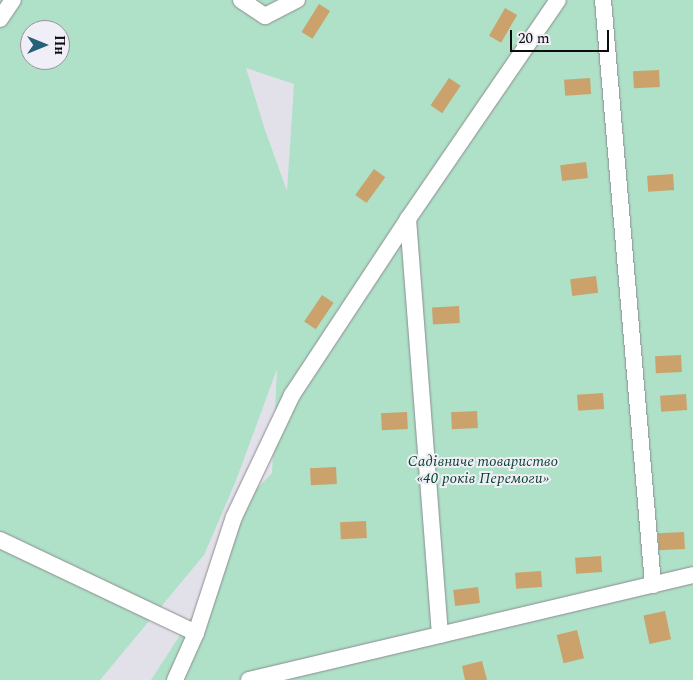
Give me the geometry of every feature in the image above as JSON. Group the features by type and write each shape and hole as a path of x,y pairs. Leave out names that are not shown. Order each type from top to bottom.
{"lane":[{"path":"0,19 13,0"},
{"path":"241,0 265,16 297,0"},
{"path":"175,680 196,633 234,517 292,395 408,219 558,0"},
{"path":"603,0 653,585"},
{"path":"408,219 440,635"},
{"path":"0,540 196,633"},
{"path":"248,680 693,575"}],"green space":[{"name":"Садівниче товариство «40 років Перемоги»","path":"0,0 693,0 693,680 151,680 211,587 247,499 272,473 277,369 235,483 204,555 100,680 0,680","holes":["246,68 294,84 287,191 265,130"]}],"building":[{"path":"319,4 330,11 313,39 302,32"},
{"path":"505,8 517,15 501,43 489,36"},
{"path":"659,70 660,87 634,88 633,71"},
{"path":"449,78 461,86 442,113 431,105"},
{"path":"590,78 591,94 565,96 564,80"},
{"path":"586,162 588,178 562,181 560,165"},
{"path":"374,169 385,177 367,203 355,195"},
{"path":"673,174 674,190 648,192 647,176"},
{"path":"596,276 598,293 572,296 570,279"},
{"path":"322,295 334,303 316,329 304,322"},
{"path":"459,306 460,323 433,324 432,307"},
{"path":"681,355 682,372 656,373 655,356"},
{"path":"603,393 604,409 578,411 577,395"},
{"path":"686,394 687,410 661,412 660,396"},
{"path":"477,411 478,428 452,429 451,412"},
{"path":"407,412 408,429 382,430 381,413"},
{"path":"336,467 337,484 311,485 310,468"},
{"path":"366,521 367,538 341,539 340,522"},
{"path":"684,532 685,549 659,550 658,533"},
{"path":"601,556 602,572 576,574 575,558"},
{"path":"541,571 542,587 516,589 515,573"},
{"path":"478,587 480,603 455,606 453,590"},
{"path":"665,611 671,639 650,644 643,616"},
{"path":"577,630 584,658 564,663 557,635"},
{"path":"482,661 487,680 465,680 462,666"}]}
